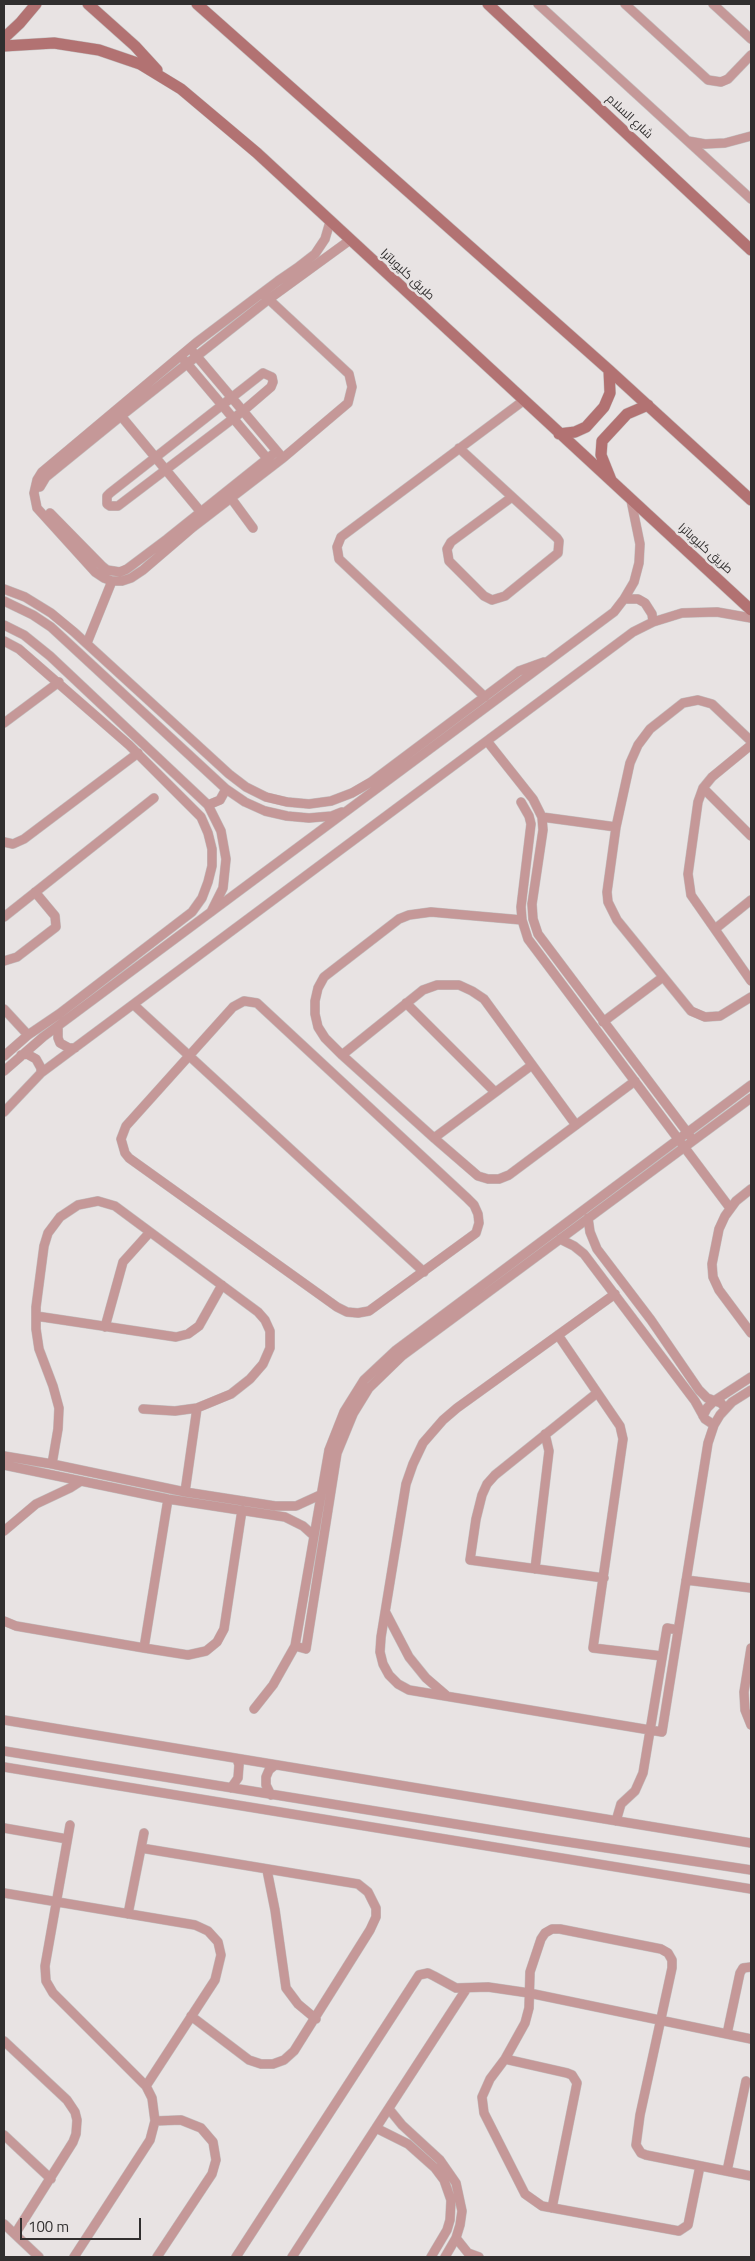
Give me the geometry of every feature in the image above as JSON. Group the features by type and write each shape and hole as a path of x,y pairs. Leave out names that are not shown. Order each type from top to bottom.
{"main road":[{"path":"4,38 36,4"},
{"path":"88,4 139,51 161,76"},
{"path":"198,4 609,370 751,500"},
{"name":"شارع السلام","path":"488,4 751,250"},
{"name":"طريق كليوباترا","path":"4,46 38,43 85,47 126,59 161,76 181,90 257,153 751,610"},
{"path":"559,434 575,432 586,427 604,407 610,393 609,370"},
{"path":"611,482 602,455 602,440 627,414 648,405"}],"street":[{"path":"538,4 751,199"},
{"path":"625,4 708,80 722,82 728,79 751,55"},
{"path":"713,4 751,39"},
{"path":"686,141 715,144 734,142 751,136"},
{"path":"228,494 200,511 144,570 108,576 91,562 34,500 37,487 44,474 143,394 188,364 315,254 325,240 330,222"},
{"path":"101,428 121,416 190,348 350,240"},
{"path":"129,574 137,562 169,542 280,454 346,407 352,387 349,374 266,296"},
{"path":"190,348 280,454"},
{"path":"181,356 270,462"},
{"path":"268,374 272,377 274,382 271,387 243,411 118,506 107,504 107,496 232,398 258,376 268,374"},
{"path":"485,697 339,559 336,548 341,537 523,401"},
{"path":"121,416 200,511"},
{"path":"459,448 557,538 560,550 505,596 492,600 484,596 449,561 447,549 451,542 512,497"},
{"path":"228,494 253,528"},
{"path":"4,1071 21,1055 614,612 634,582 640,554 638,525 631,500"},
{"path":"137,562 144,570"},
{"path":"87,644 108,576"},
{"path":"4,589 25,598 51,613 246,788 266,797 287,802 309,804 324,802 352,793 371,782 520,671 551,659"},
{"path":"624,599 638,599 645,603 652,614 653,622"},
{"path":"4,601 33,615 51,627 226,789 245,802 266,811 287,816 309,818 332,816 352,808"},
{"path":"4,1112 41,1073 633,632 653,622 682,613 697,611 717,612 751,618"},
{"path":"4,625 24,635 50,656 133,742 138,754 201,817 208,832 212,849 212,866 202,898 192,912 124,965 28,1034 4,1056"},
{"path":"5,643 19,649 208,805 221,831 226,860 223,888 211,913"},
{"path":"4,723 59,682"},
{"path":"751,741 712,704 698,700 683,703 650,730 638,745 630,764 616,827 608,881 608,902 617,920 691,1011 705,1017 720,1016 751,997"},
{"path":"147,714 155,707"},
{"path":"487,742 533,799 542,817 543,830 532,904 533,919 538,934 690,1137"},
{"path":"421,744 428,751"},
{"path":"751,745 712,777 703,788 698,802 688,874 691,895 751,981"},
{"path":"4,842 13,844 24,839 138,754"},
{"path":"703,788 751,836"},
{"path":"208,805 220,800 226,789"},
{"path":"4,917 154,798"},
{"path":"521,802 531,824 522,897 522,920 528,938 730,1208"},
{"path":"542,817 616,827"},
{"path":"4,961 17,957 56,927 55,916 35,892"},
{"path":"715,928 751,900"},
{"path":"522,920 420,912 409,915 393,924 324,977 318,988 315,1014 318,1027 325,1038 342,1055 434,1138 478,1176 488,1179 499,1179 509,1175 635,1082"},
{"path":"528,938 538,934"},
{"path":"124,965 130,973"},
{"path":"603,1022 664,977"},
{"path":"342,1055 423,990 437,985 452,984 472,990 484,999 576,1125"},
{"path":"239,1003 257,1003 474,1205 478,1214 479,1224 476,1233 369,1311 347,1312 337,1307 125,1153 121,1139 126,1126 189,1056 239,1003"},
{"path":"406,1003 495,1092"},
{"path":"134,1005 424,1272"},
{"path":"4,1010 28,1034"},
{"path":"58,1028 60,1043 64,1046 75,1048"},
{"path":"21,1055 27,1054 36,1058 41,1068 41,1073"},
{"path":"434,1138 532,1065"},
{"path":"254,1708 282,1672 295,1646 329,1450 338,1424 350,1400 372,1371 396,1350 690,1137 751,1085"},
{"path":"690,1137 751,1098"},
{"path":"295,1646 306,1649 336,1460 347,1427 361,1401 379,1377 402,1356 588,1218 682,1143"},
{"path":"751,1189 730,1208 720,1229 712,1264 713,1277 719,1290 751,1333"},
{"path":"52,1464 58,1429 59,1408 54,1386 39,1349 36,1316 45,1240 55,1222 65,1212 86,1203 104,1202 115,1206 258,1312 266,1320 271,1336 270,1348 263,1364 241,1387 221,1399 196,1408 175,1411 143,1409"},
{"path":"588,1218 590,1232 597,1249 699,1390 726,1408"},
{"path":"105,1327 122,1262 150,1232"},
{"path":"560,1239 584,1254 695,1402 703,1416 714,1426"},
{"path":"36,1316 164,1337 182,1336 194,1331 203,1321 222,1286"},
{"path":"615,1294 457,1408 443,1420 424,1443 413,1464 406,1484 380,1652 383,1664 389,1675 398,1684 409,1690 447,1697 662,1732 706,1452 714,1426 726,1408 751,1390"},
{"path":"558,1335 620,1426 623,1438 593,1648 662,1656"},
{"path":"703,1416 707,1408 714,1401 751,1377"},
{"path":"598,1393 545,1434 495,1475 487,1484 476,1519 470,1560 604,1578"},
{"path":"186,1492 196,1408"},
{"path":"535,1569 549,1451 545,1434"},
{"path":"4,1456 186,1492 285,1506 304,1503 320,1495"},
{"path":"4,1465 168,1498 292,1519 313,1535"},
{"path":"4,1531 36,1504 81,1481"},
{"path":"144,1648 168,1498"},
{"path":"4,1621 16,1626 188,1655 206,1651 217,1642 224,1629 242,1510"},
{"path":"686,1580 751,1588"},
{"path":"385,1612 409,1657 426,1678 447,1697"},
{"path":"616,1821 621,1804 631,1796 641,1779 666,1628 678,1630"},
{"path":"751,1648 744,1692 746,1710 751,1725"},
{"path":"4,1720 751,1843"},
{"path":"4,1750 403,1816 751,1870"},
{"path":"231,1788 240,1772 237,1759"},
{"path":"56,1776 60,1760"},
{"path":"271,1794 266,1785 266,1777 269,1770 276,1765"},
{"path":"4,1767 751,1889"},
{"path":"400,1832 403,1816"},
{"path":"70,1825 45,1966 49,1988 146,2086 153,2103 155,2121 150,2140 74,2257"},
{"path":"4,1828 67,1839"},
{"path":"128,1914 144,1833"},
{"path":"141,1848 358,1884 373,1899 376,1917 370,1930 316,2019 294,2051 284,2060 273,2064 260,2064 249,2060 191,2016"},
{"path":"267,1870 275,1910 286,1988 298,2004 316,2019"},
{"path":"4,1893 194,1926 208,1931 218,1942 221,1955 215,1980 146,2086"},
{"path":"700,2166 688,2225 683,2230 676,2231 552,2208 532,2201 525,2194 484,2113 482,2097 486,2087 505,2059 525,2023 529,2008 530,1972 541,1939 545,1933 552,1929 560,1929 661,1949 668,1953 672,1960 672,1968 659,2020 636,2145 641,2153 751,2176"},
{"path":"727,2034 740,1973 744,1968 751,1966"},
{"path":"236,2257 419,1975 428,1974 456,1988 488,1987 529,1993 751,2039"},
{"path":"292,2257 467,1988"},
{"path":"4,2041 67,2100 75,2112 77,2120 76,2134 51,2179 15,2234"},
{"path":"505,2059 566,2073 572,2075 577,2083 552,2208"},
{"path":"727,2171 746,2080"},
{"path":"389,2109 402,2125 440,2160 456,2183 462,2211 456,2238 444,2257"},
{"path":"155,2121 181,2120 201,2128 213,2142 216,2160 212,2174 157,2257"},
{"path":"376,2128 393,2135 415,2150 435,2168 444,2180 451,2200 450,2220 448,2230 431,2257"},
{"path":"4,2135 51,2179"},
{"path":"4,2224 39,2257"},
{"path":"456,2238 468,2253 479,2257"}]}
